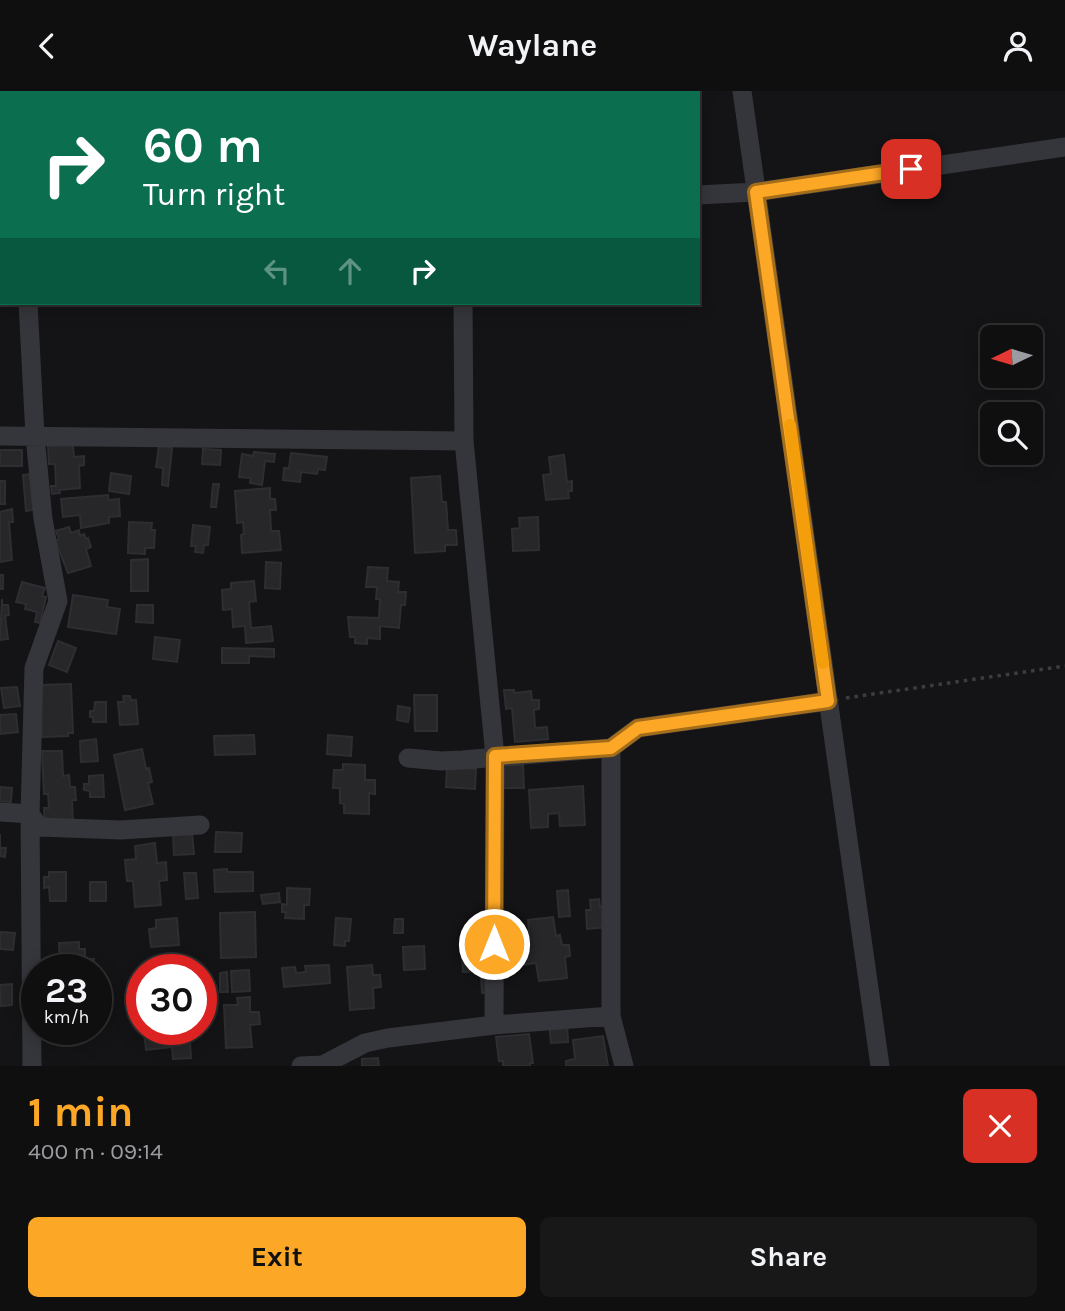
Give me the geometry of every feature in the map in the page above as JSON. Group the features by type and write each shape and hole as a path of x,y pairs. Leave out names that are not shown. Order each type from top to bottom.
{"street":[{"path":"742,91 880,1066"},
{"path":"700,195 756,192 1065,147"},
{"path":"28,305 34,436 43,519 58,601 34,668 30,814 32,1066"},
{"path":"463,305 464,441 495,756 494,1024"},
{"path":"0,436 464,441"},
{"path":"408,758 441,761 611,748 638,728 828,701"},
{"path":"611,748 611,1016 624,1066"},
{"path":"0,812 30,814"},
{"path":"30,814 39,827 121,830 201,825"},
{"path":"301,1066 323,1065 365,1043 388,1038 494,1024 611,1016"}],"path":[{"path":"828,701 1065,666"}],"building":[{"path":"73,445 74,457 84,456 84,465 79,466 80,488 59,490 60,493 52,494 51,486 56,486 55,464 49,464 48,446"},
{"path":"159,446 172,448 168,486 162,485 163,468 156,467"},
{"path":"203,449 221,450 220,465 202,464"},
{"path":"0,450 22,450 22,466 0,466"},
{"path":"254,452 275,454 274,462 265,461 262,485 250,483 251,478 239,477 242,454 253,456"},
{"path":"291,453 327,457 325,470 318,469 317,474 301,472 300,482 283,480 284,468 289,468"},
{"path":"564,455 567,482 572,481 572,491 568,491 569,498 546,500 543,475 551,474 549,457"},
{"path":"111,473 131,476 129,494 109,491"},
{"path":"30,474 33,510 26,511 23,475"},
{"path":"440,476 442,502 446,502 448,530 456,530 457,545 445,545 445,551 415,553 411,478"},
{"path":"0,481 5,481 5,504 0,504"},
{"path":"213,484 219,484 216,507 211,507"},
{"path":"270,488 270,499 275,499 276,510 270,510 271,531 279,531 281,550 242,553 243,522 237,523 235,491"},
{"path":"108,495 108,500 119,499 120,516 109,517 109,523 81,528 80,515 63,517 61,499"},
{"path":"12,509 13,522 9,522 12,560 0,562 0,512"},
{"path":"538,517 539,550 513,551 512,529 520,528 519,518"},
{"path":"129,522 152,523 151,530 155,530 154,548 145,548 145,554 128,553"},
{"path":"193,525 210,527 208,545 204,545 203,553 195,552 196,546 191,546"},
{"path":"69,527 71,533 79,530 80,536 84,534 86,539 88,538 91,547 86,549 91,566 68,573 55,540 59,539 56,531"},
{"path":"148,559 148,591 131,591 131,560"},
{"path":"266,562 281,563 280,589 265,588"},
{"path":"368,567 388,568 387,581 399,582 398,592 406,592 405,605 401,605 399,628 380,626 380,639 367,638 367,644 355,643 355,637 350,637 348,617 379,618 380,599 376,599 377,587 366,587"},
{"path":"0,575 3,575 3,589 0,589"},
{"path":"254,581 256,601 249,602 251,628 271,626 273,641 246,643 245,626 233,627 232,609 223,610 222,590 231,589 231,583"},
{"path":"22,582 45,588 42,596 46,597 40,623 35,622 37,612 25,609 26,604 16,602"},
{"path":"73,595 108,600 107,607 120,609 116,634 68,627"},
{"path":"2,599 2,605 8,605 9,615 5,616 8,639 0,640"},
{"path":"137,605 153,605 153,623 136,622"},
{"path":"155,637 180,640 177,662 153,659"},
{"path":"58,641 76,648 67,672 49,665"},
{"path":"222,648 274,649 274,657 249,656 249,663 222,663"},
{"path":"71,684 73,733 68,733 68,736 42,737 40,685"},
{"path":"17,687 20,706 4,708 1,688"},
{"path":"504,690 514,690 514,693 531,691 532,700 539,700 539,709 534,710 535,728 547,727 548,739 515,742 512,708 506,709"},
{"path":"414,695 437,695 437,731 415,731"},
{"path":"123,696 136,700 138,724 120,725 118,702 124,702"},
{"path":"95,702 106,702 106,722 93,722 93,717 90,717"},
{"path":"398,706 410,708 408,722 397,720"},
{"path":"16,714 18,732 0,734 0,715"},
{"path":"254,735 255,754 215,755 214,736"},
{"path":"328,735 352,737 351,756 327,754"},
{"path":"96,739 98,761 81,762 80,741"},
{"path":"142,749 152,782 148,783 153,804 125,810 114,755"},
{"path":"42,751 62,751 63,776 69,775 70,787 75,787 76,800 72,800 73,823 45,824 44,808 49,808 48,794 44,794"},
{"path":"343,764 365,765 365,780 375,780 375,794 369,793 369,814 344,813 344,804 340,803 340,788 333,788 334,770 343,770"},
{"path":"504,765 523,765 524,788 504,788"},
{"path":"447,767 476,769 475,789 446,787"},
{"path":"103,775 104,797 90,797 90,791 84,790 84,784 89,784 89,776"},
{"path":"583,786 585,825 560,826 559,813 548,814 548,827 531,828 529,790"},
{"path":"0,787 12,788 11,802 0,801"},
{"path":"216,832 242,833 241,852 215,852"},
{"path":"192,833 194,854 174,855 173,834"},
{"path":"155,843 157,863 166,862 167,880 159,881 161,905 135,907 133,881 127,881 125,860 136,859 135,846"},
{"path":"0,848 6,848 5,857 0,856"},
{"path":"227,869 227,872 253,872 253,891 215,892 214,870"},
{"path":"49,872 66,872 66,901 50,901 49,887 44,888 44,877 49,877"},
{"path":"184,873 196,873 198,898 186,899"},
{"path":"90,882 106,882 106,901 90,901"},
{"path":"287,888 310,889 309,905 304,905 304,919 285,918 286,912 282,912 282,904 287,905"},
{"path":"568,890 570,916 559,917 557,891"},
{"path":"279,893 280,902 263,904 261,895"},
{"path":"599,899 600,907 605,906 607,927 587,929 586,910 591,910 590,900"},
{"path":"255,912 256,957 221,958 220,913"},
{"path":"553,917 556,936 560,935 562,945 569,945 570,956 565,957 567,978 539,981 536,963 521,965 518,935 529,934 528,920"},
{"path":"177,918 179,945 151,947 149,929 156,928 156,920"},
{"path":"336,918 351,919 349,941 345,941 345,946 334,945"},
{"path":"395,919 403,919 403,933 394,933"},
{"path":"0,932 15,933 13,950 0,949"},
{"path":"79,942 79,949 85,949 85,954 59,954 59,943"},
{"path":"424,946 425,969 404,970 403,947"},
{"path":"462,953 480,953 480,971 463,972"},
{"path":"329,965 330,983 284,987 282,968 295,967 296,973 306,972 305,966"},
{"path":"372,965 373,975 380,975 381,987 373,988 374,1008 350,1010 347,967"},
{"path":"249,970 250,991 232,992 231,971"},
{"path":"227,972 228,992 220,992 220,973"},
{"path":"488,974 489,992 482,993 481,975"},
{"path":"12,984 12,1005 0,1006 0,985"},
{"path":"250,997 250,1012 259,1012 260,1024 250,1025 252,1047 226,1048 224,1005 238,1005 237,998"},
{"path":"567,1022 568,1042 551,1043 549,1023"},
{"path":"529,1034 533,1063 530,1063 530,1066 503,1066 503,1061 499,1061 496,1037"},
{"path":"603,1036 608,1066 566,1066 566,1061 575,1059 573,1040"},
{"path":"145,1045 190,1045 191,1058 173,1059 172,1047 146,1050"},
{"path":"378,1058 379,1066 362,1066 362,1059"}],"slow traffic":[{"path":"790,425 823,663"}],"route":[{"path":"494,944 495,756 611,748 638,728 828,701 756,192 911,169"}]}
